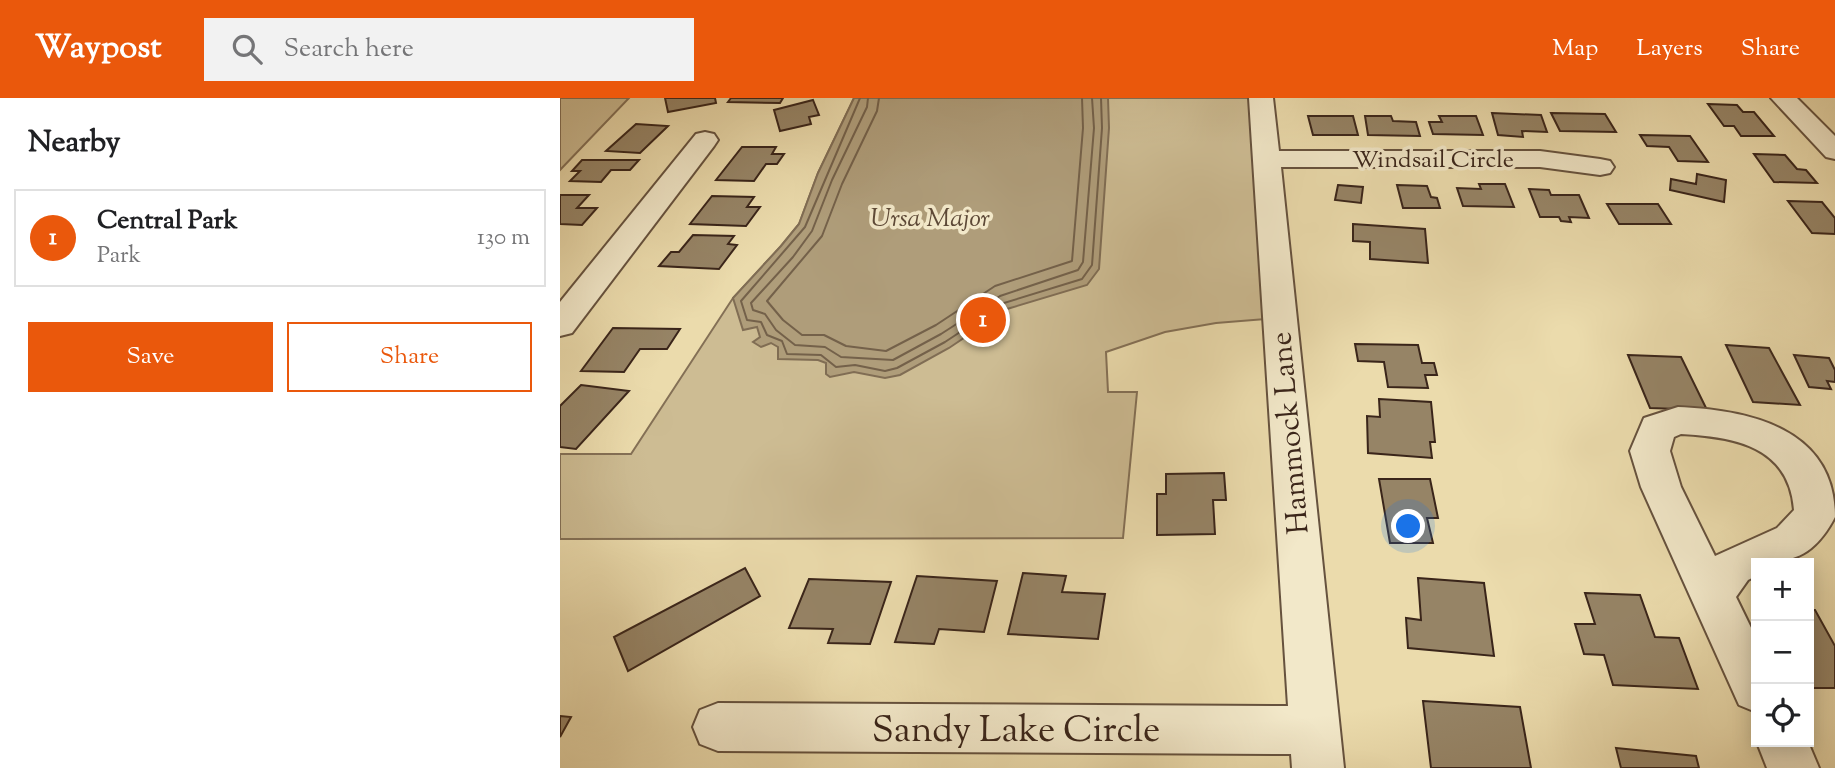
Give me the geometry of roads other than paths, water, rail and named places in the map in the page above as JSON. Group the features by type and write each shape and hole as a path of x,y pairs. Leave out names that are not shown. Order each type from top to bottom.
{"street":[{"name":"Hammock Lane","path":"1261,98 1316,749"},
{"path":"1783,98 1835,151"},
{"path":"560,325 705,140"},
{"name":"Windsail Circle","path":"1266,159 1540,159 1600,167"},
{"path":"1712,595 1732,567 1792,540 1815,515 1813,492 1801,465 1779,444 1757,432 1713,422 1678,419 1658,428 1650,451 1661,487 1753,684"},
{"name":"Sandy Lake Circle","path":"718,727 1316,749"},
{"path":"1783,747 1793,768"}],"water":[{"name":"Ursa Major","path":"854,98 1108,98 1109,128 1099,269 1087,285 1007,309 949,348 900,375 885,378 854,372 830,377 826,374 826,363 818,360 778,359 778,347 771,343 761,347 753,342 760,337 757,327 743,330 733,298 799,224 818,173"}],"place":[{"name":"Central Park","path":"983,320"}]}
